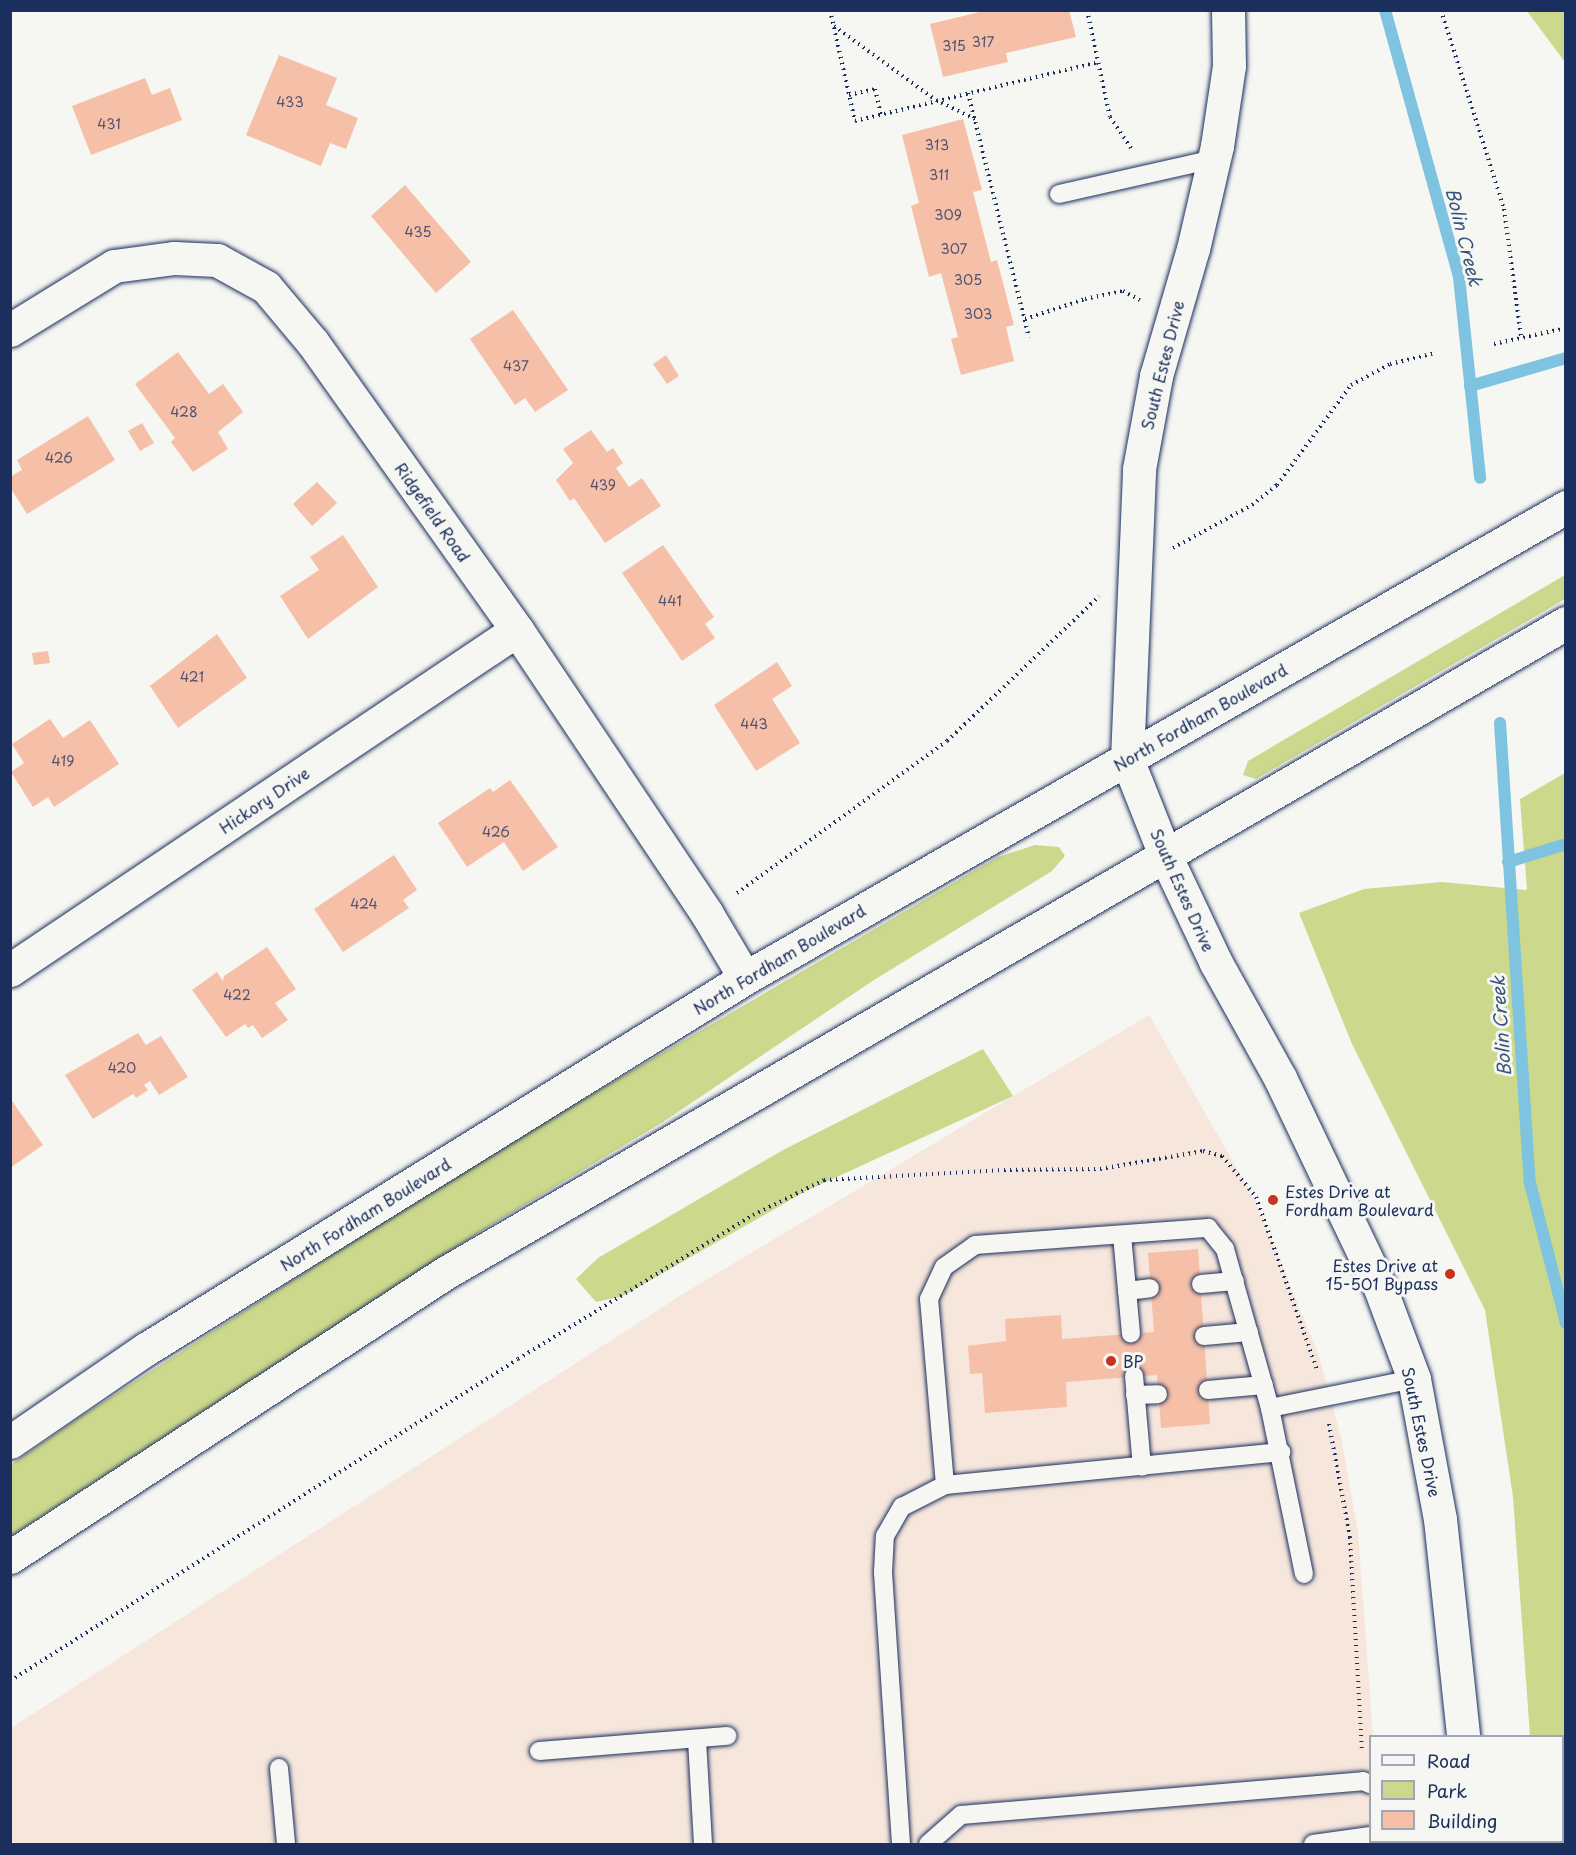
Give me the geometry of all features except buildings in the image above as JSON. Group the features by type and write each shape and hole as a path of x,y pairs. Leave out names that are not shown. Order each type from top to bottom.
{"main road":[{"name":"South Estes Drive","path":"1228,10 1229,66 1214,159 1146,421 1139,469 1137,568 1127,759 1166,855 1216,963 1280,1078 1375,1277 1414,1379 1440,1519 1463,1735"},
{"name":"Ridgefield Road","path":"10,330 114,266 174,258 217,260 266,288 313,344 517,630 707,914 745,978"},
{"name":"North Fordham Boulevard","path":"10,1442 146,1349 745,978 1566,507"},
{"path":"10,1557 445,1273 1566,622"},
{"name":"Hickory Drive","path":"10,970 517,630"}],"lane":[{"path":"1059,194 1214,159"},
{"path":"945,1485 929,1299 944,1268 975,1245 1208,1228 1226,1249 1264,1385 1281,1452 1304,1574"},
{"path":"1122,1234 1131,1334"},
{"path":"1201,1284 1234,1281"},
{"path":"1127,1291 1150,1288"},
{"path":"1204,1336 1249,1332"},
{"path":"1134,1376 1142,1467"},
{"path":"1270,1408 1414,1379"},
{"path":"1208,1390 1264,1385"},
{"path":"1135,1395 1158,1394"},
{"path":"901,1845 883,1572 885,1536 902,1507 945,1485 1281,1452"},
{"path":"539,1751 728,1736"},
{"path":"697,1740 703,1845"},
{"path":"279,1768 286,1845"},
{"path":"928,1845 961,1815 1367,1783"},
{"path":"1313,1845 1369,1836"}],"path":[{"path":"830,10 855,121 1099,62"},
{"path":"1087,10 1110,117 1136,155"},
{"path":"1441,10 1504,209 1521,337"},
{"path":"834,26 936,100 977,120"},
{"path":"849,95 874,89 880,114"},
{"path":"968,93 977,120 1029,338"},
{"path":"1024,319 1085,299 1123,291 1134,293 1142,305"},
{"path":"1494,344 1566,327"},
{"path":"707,914 947,741 1084,607 1137,568 1252,505 1277,485 1336,401 1367,374 1435,353"},
{"path":"10,1681 549,1340 753,1215 825,1180 1004,1170 1100,1169 1203,1151 1222,1156 1256,1197 1316,1367 1350,1537 1367,1783"}],"shaded area":[{"path":"1149,1015 1256,1202 1318,1353 1341,1437 1358,1532 1373,1735 1369,1735 1369,1843 1381,1844 11,1844 11,1728 686,1292"}],"green space":[{"path":"1527,11 1565,11 1565,62"},
{"path":"1565,575 1565,599 1256,779 1243,775 1248,761"},
{"path":"1565,773 1566,1844 1538,1844 1564,1843 1564,1735 1530,1735 1513,1497 1485,1310 1352,1044 1299,913 1364,889 1442,882 1527,890 1520,799"},
{"path":"1035,845 1059,847 1065,856 1052,871 874,980 663,1122 489,1226 11,1536 11,1465 83,1415 481,1159 998,857"},
{"path":"983,1049 1013,1096 804,1192 623,1296 596,1302 576,1279 598,1258 783,1150"}],"waterway":[{"name":"Bolin Creek","path":"1385,10 1459,277 1480,478"},
{"path":"1470,386 1566,358"},
{"name":"Bolin Creek","path":"1500,723 1530,1183 1566,1323"},
{"path":"1508,862 1566,844"}],"place":[{"name":"Estes Drive at Fordham Boulevard","path":"1273,1200"},
{"name":"Estes Drive at 15-501 Bypass","path":"1450,1274"},
{"name":"BP","path":"1111,1361"}]}
